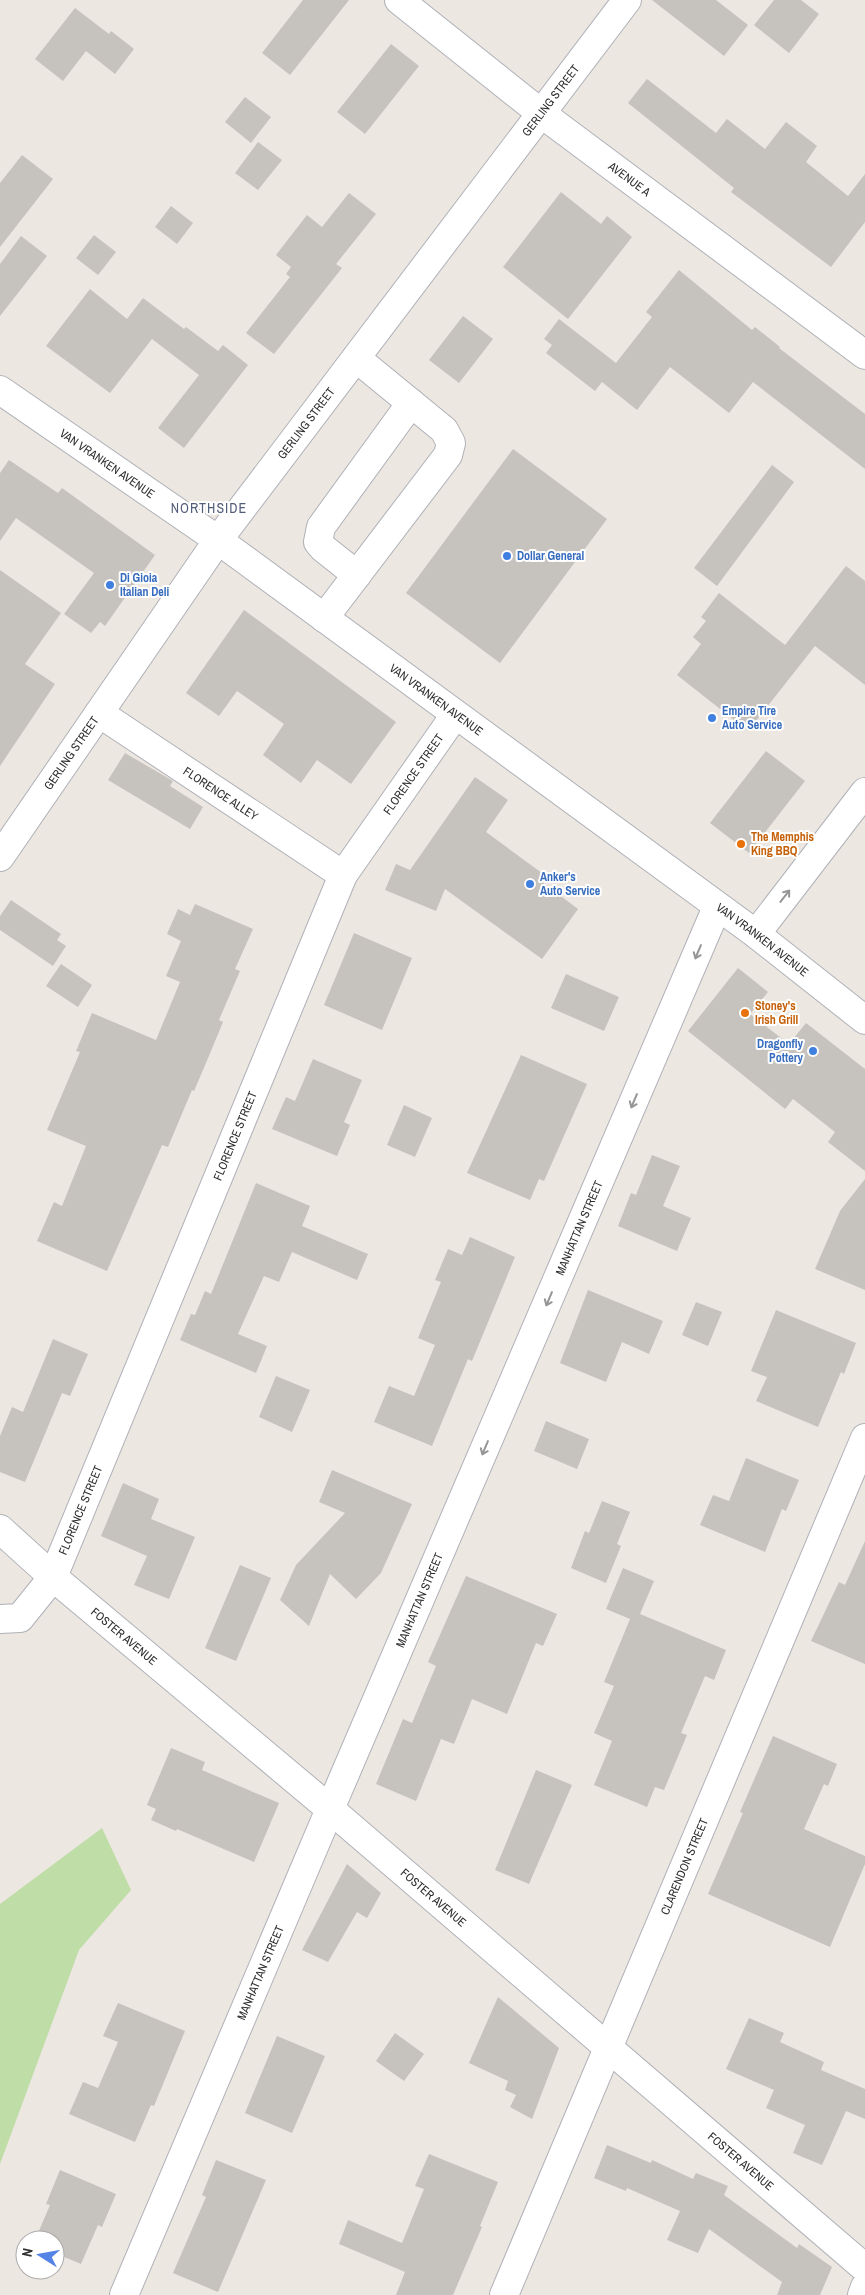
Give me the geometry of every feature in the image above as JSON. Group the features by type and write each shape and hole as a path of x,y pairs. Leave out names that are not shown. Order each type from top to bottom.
{"street":[{"name":"AVENUE A","path":"399,0 542,114 865,355"},
{"name":"GERLING STREET","path":"0,857 218,540 627,0"},
{"path":"324,618 448,455 451,443 444,430 356,358"},
{"name":"VAN VRANKEN AVENUE","path":"0,390 218,540 756,934 865,1020"},
{"path":"357,575 322,548 318,542 321,527 411,402"},
{"name":"FLORENCE ALLEY","path":"99,712 343,874"},
{"name":"FLORENCE STREET","path":"0,1619 20,1618 53,1577 343,874 456,715"},
{"path":"756,934 865,792"},
{"name":"MANHATTAN STREET","path":"124,2295 330,1809 717,907"},
{"name":"CLARENDON STREET","path":"504,2295 865,1438"},
{"name":"FOSTER AVENUE","path":"0,1528 53,1577 330,1809 865,2268"},
{"path":"862,2295 865,2287"}],"green space":[{"path":"102,1828 131,1890 79,1950 0,2164 0,1904"}],"building":[{"path":"303,0 349,0 290,75 262,53"},
{"path":"652,0 716,0 748,25 724,56"},
{"path":"774,0 801,0 819,14 789,53 754,25"},
{"path":"75,8 109,34 111,31 134,49 115,74 86,51 63,81 35,59"},
{"path":"391,44 419,66 365,134 337,112"},
{"path":"647,79 716,133 727,119 765,149 786,122 817,146 806,162 848,196 865,174 865,222 831,267 731,192 734,188 628,103"},
{"path":"245,97 271,117 251,143 225,122"},
{"path":"258,142 282,160 258,190 235,173"},
{"path":"22,155 53,179 0,247 0,183"},
{"path":"561,192 601,224 607,216 632,237 568,319 503,267"},
{"path":"349,193 376,214 336,264 342,268 274,354 246,333 290,277 286,274 291,267 276,255 307,215 322,227"},
{"path":"171,206 193,223 177,244 155,227"},
{"path":"94,235 116,252 98,275 76,258"},
{"path":"21,236 47,256 0,316 0,264"},
{"path":"679,270 752,330 755,327 779,348 865,414 865,469 753,382 729,413 670,367 637,410 602,382 595,391 546,353 552,345 544,339 559,319 616,363 652,317 646,312"},
{"path":"90,289 127,319 143,298 184,329 186,327 218,351 223,345 248,365 184,448 158,428 199,375 152,339 110,393 46,346"},
{"path":"463,316 493,339 459,383 429,360"},
{"name":"Dollar General","path":"513,449 607,519 500,663 406,593"},
{"path":"9,460 58,493 62,488 155,555 105,626 100,622 91,633 64,614 94,573 16,518 0,541 0,473"},
{"path":"772,465 794,482 717,586 694,568"},
{"path":"846,566 865,581 865,685 815,646 748,731 677,675 701,644 693,637 706,621 701,617 719,593 785,645"},
{"path":"0,570 61,613 25,664 55,684 0,766"},
{"path":"244,610 396,722 351,784 317,760 301,783 263,755 284,724 237,691 219,716 186,693"},
{"path":"766,751 805,781 749,853 710,823"},
{"path":"125,753 173,781 170,786 203,807 190,829 108,780"},
{"path":"475,777 508,800 486,832 546,876 542,882 578,909 542,959 445,889 436,911 385,890 396,864 410,870"},
{"path":"11,900 61,934 57,940 66,946 53,966 0,930 0,916"},
{"path":"195,904 253,929 235,969 240,971 219,1020 223,1022 206,1063 194,1091 192,1090 168,1147 162,1145 107,1271 37,1241 54,1202 62,1206 86,1146 47,1130 80,1052 76,1051 92,1013 156,1040 180,982 166,976 181,941 167,934 178,909 190,915"},
{"path":"354,933 412,958 382,1030 324,1005"},
{"path":"61,964 92,985 78,1007 46,986"},
{"path":"738,968 768,992 750,1014 789,1044 806,1023 865,1069 865,1171 828,1142 835,1132 793,1099 785,1109 688,1031"},
{"path":"566,974 619,997 604,1031 551,1008"},
{"path":"521,1055 587,1084 544,1181 539,1179 530,1200 467,1173"},
{"path":"313,1059 362,1080 344,1122 350,1125 337,1156 272,1129 286,1097 295,1101"},
{"path":"404,1105 432,1118 415,1157 387,1145"},
{"path":"652,1155 680,1166 663,1206 691,1218 677,1251 618,1226 631,1193 636,1195"},
{"path":"865,1179 865,1290 815,1269 840,1211"},
{"path":"256,1183 310,1206 302,1226 368,1254 357,1280 292,1252 279,1282 264,1276 238,1334 267,1346 256,1373 180,1340 191,1314 195,1315 205,1291 211,1294"},
{"path":"470,1237 515,1257 472,1361 468,1359 432,1446 374,1422 389,1386 414,1396 435,1345 418,1338 441,1282 435,1280 448,1249 462,1255"},
{"path":"588,1290 663,1321 649,1354 622,1342 606,1382 560,1363"},
{"path":"696,1302 722,1312 708,1346 682,1335"},
{"path":"776,1310 856,1343 844,1374 841,1372 818,1427 756,1401 767,1377 751,1371"},
{"path":"53,1339 88,1354 70,1396 62,1393 25,1482 0,1472 0,1436 12,1407 23,1412"},
{"path":"276,1376 310,1390 292,1432 259,1417"},
{"path":"546,1421 589,1439 577,1469 534,1451"},
{"path":"746,1458 799,1480 786,1511 782,1509 765,1552 700,1525 713,1495 729,1501"},
{"path":"332,1470 412,1504 381,1573 356,1599 330,1574 309,1626 280,1600 296,1565 345,1513 319,1502"},
{"path":"123,1483 159,1499 151,1519 195,1537 169,1599 134,1585 147,1556 101,1536"},
{"path":"602,1501 630,1512 617,1544 621,1546 606,1583 571,1568 585,1531 589,1533"},
{"path":"865,1541 865,1664 811,1641 839,1582 845,1585"},
{"path":"240,1565 271,1578 236,1661 205,1648"},
{"path":"623,1568 654,1581 640,1614 726,1650 714,1680 705,1676 681,1733 687,1735 664,1790 655,1787 647,1807 594,1785 612,1741 594,1733 614,1686 604,1682 630,1619 606,1609"},
{"path":"466,1576 557,1614 543,1646 536,1643 507,1714 472,1699 454,1744 441,1739 416,1801 376,1784 403,1719 412,1723 436,1666 428,1662"},
{"path":"773,1736 837,1764 828,1786 824,1784 804,1829 865,1856 865,1864 830,1947 708,1894 743,1813 740,1812"},
{"path":"171,1748 205,1762 202,1770 279,1803 254,1862 151,1820 156,1809 147,1805"},
{"path":"536,1770 572,1785 529,1884 495,1870"},
{"path":"347,1864 381,1893 367,1918 357,1912 328,1962 302,1950"},
{"path":"498,1997 559,2048 532,2119 510,2107 516,2095 505,2090 508,2081 469,2063"},
{"path":"118,2003 185,2031 154,2106 151,2105 135,2142 69,2114 83,2082 98,2088 118,2042 103,2036"},
{"path":"749,2018 784,2033 780,2042 824,2062 821,2070 865,2089 865,2119 846,2111 822,2165 793,2153 805,2125 766,2108 774,2090 726,2069"},
{"path":"395,2033 424,2054 404,2081 376,2061"},
{"path":"277,2036 325,2056 292,2133 245,2113"},
{"path":"607,2145 651,2163 652,2160 693,2179 696,2173 728,2186 724,2195 797,2248 799,2244 832,2267 820,2295 777,2295 782,2282 709,2229 698,2253 667,2240 680,2211 627,2188 626,2191 594,2178"},
{"path":"429,2154 498,2182 480,2226 482,2227 453,2295 396,2295 405,2272 339,2244 348,2220 402,2243 424,2189 415,2186"},
{"path":"216,2160 266,2180 218,2292 173,2273 206,2197 202,2195"},
{"path":"60,2170 116,2194 102,2227 98,2225 81,2264 65,2257 65,2230 39,2230 50,2205 46,2204"}],"place":[{"name":"Dollar General","path":"507,556"},
{"name":"Di Gioia Italian Deli","path":"110,585"},
{"name":"Empire Tire Auto Service","path":"712,718"},
{"name":"The Memphis King BBQ","path":"741,844"},
{"name":"Anker's Auto Service","path":"530,884"},
{"name":"Stoney's Irish Grill","path":"745,1013"},
{"name":"Dragonfly Pottery","path":"813,1051"}],"district":[{"name":"NORTHSIDE","path":"209,508"}]}
